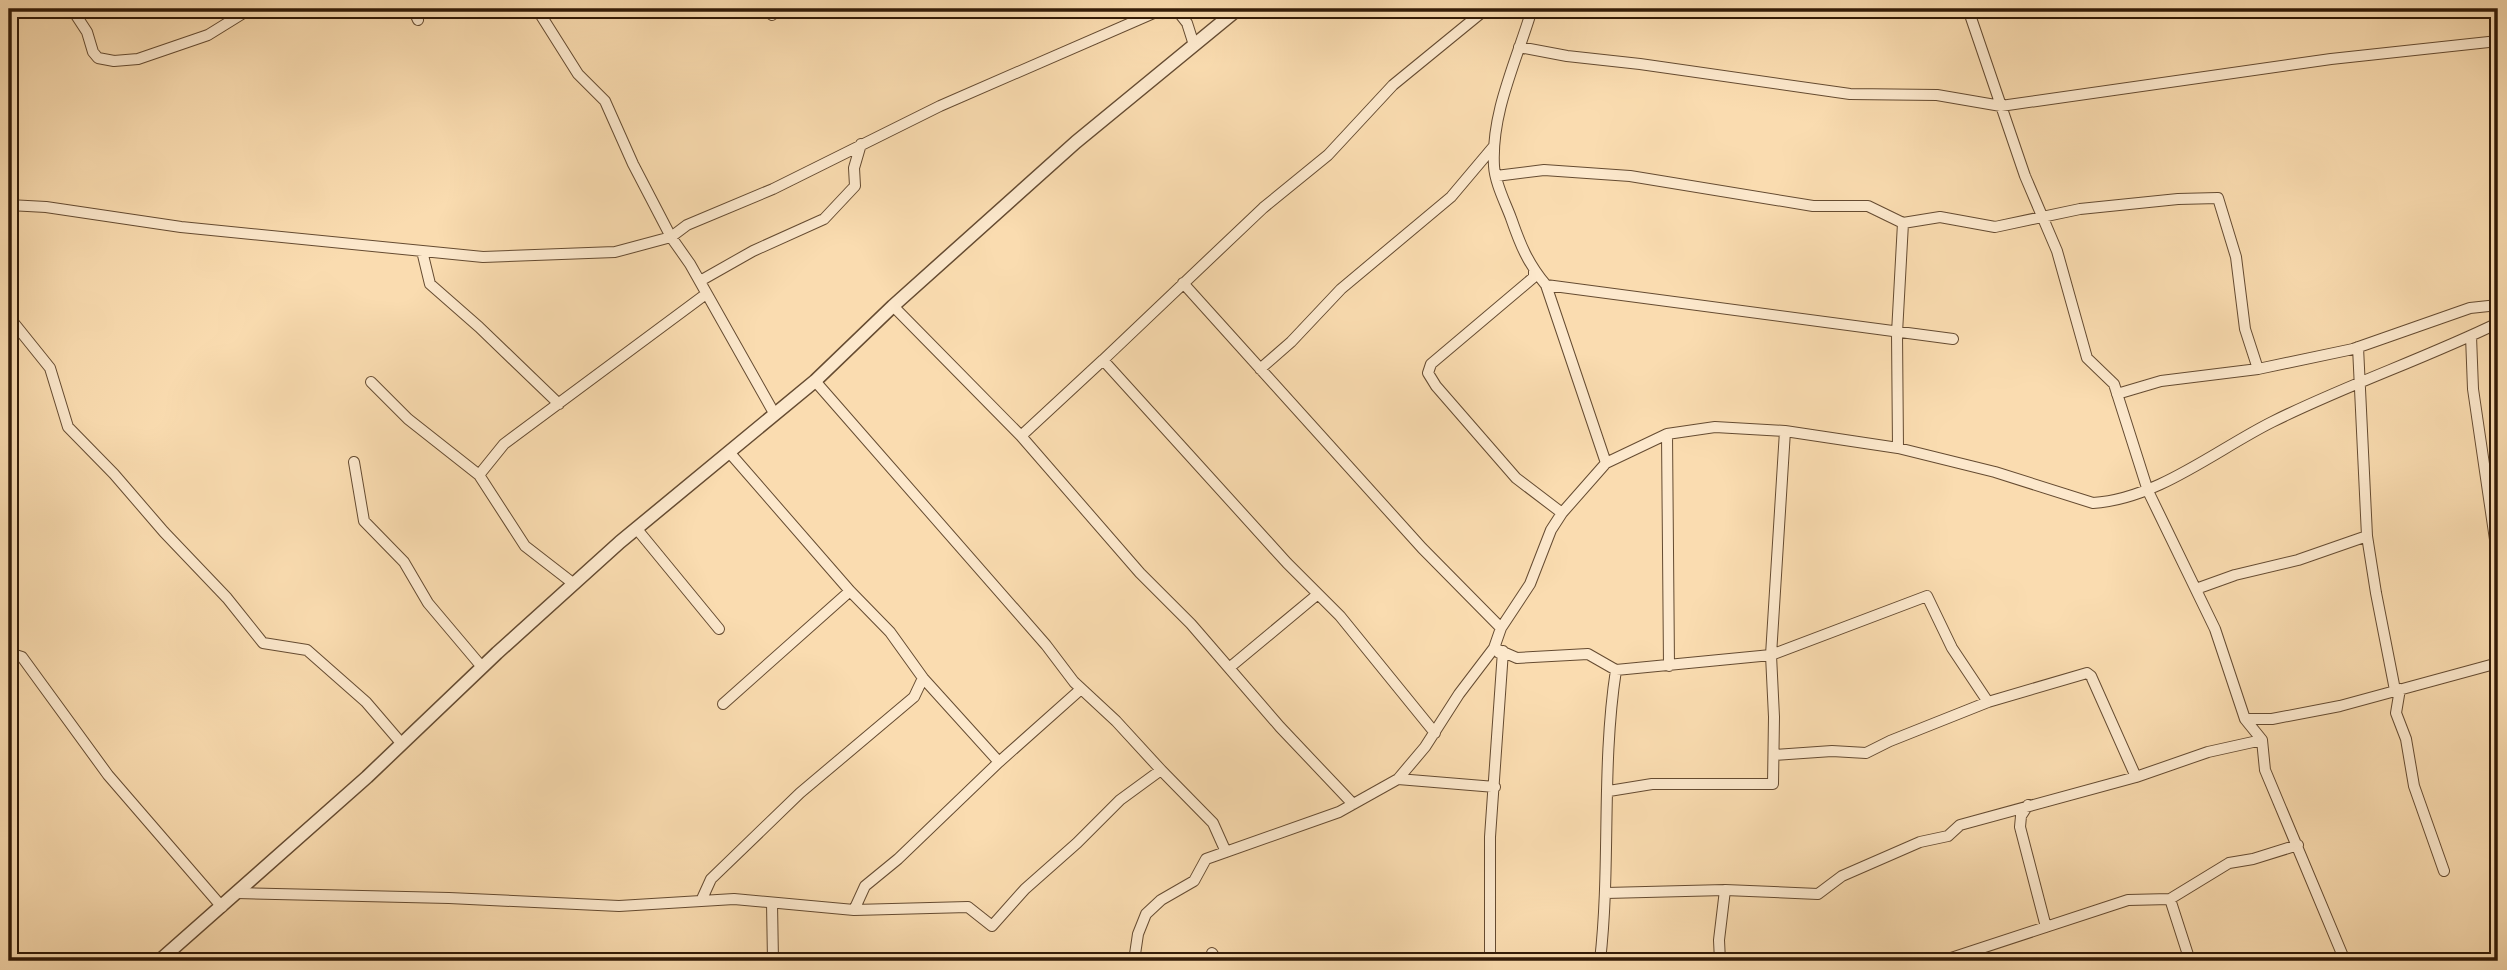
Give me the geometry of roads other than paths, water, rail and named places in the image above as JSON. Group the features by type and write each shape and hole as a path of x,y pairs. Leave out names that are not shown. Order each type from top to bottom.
{"street":[{"path":"72,9 87,32 93,52 98,58 114,61 138,59 208,35 250,9"},
{"path":"413,9 418,20"},
{"path":"537,9 578,74 605,101 633,164 671,237 700,281 774,413"},
{"path":"9,205 46,207 181,227 484,257 615,252 671,237 687,225 773,188 940,106 1163,9"},
{"path":"1176,9 1187,23 1194,45"},
{"path":"159,961 402,744 482,667 636,528 815,381 893,306 1076,142 1238,9"},
{"path":"1021,436 1263,208 1328,155 1393,85 1486,9"},
{"path":"1532,9 1502,103 1494,145 1494,169 1522,252 1546,285 1606,463"},
{"path":"1968,9 2025,176 2057,251 2087,358 2113,384 2148,491 2215,629 2245,719 2262,740 2265,770 2345,961"},
{"path":"1519,47 1567,57 1640,64 1850,94 1937,94 2001,106 2331,59 2498,41"},
{"path":"700,281 753,251 824,219 855,186 854,168 861,144"},
{"path":"1260,369 1341,289 1451,197 1494,145"},
{"path":"1496,176 1544,170 1630,176 1813,206 1868,206 1903,223 1940,218 1995,227 2080,209 2178,199 2218,198 2236,257 2245,329 2258,369"},
{"path":"1898,448 1897,333 1903,223"},
{"path":"422,251 430,284 559,404"},
{"path":"1534,271 1534,277 1431,364 1428,373 1436,386 1516,478 1562,513"},
{"path":"1183,284 1422,548 1501,628"},
{"path":"1546,285 1953,339"},
{"path":"479,475 504,444 706,294"},
{"path":"2117,394 2161,381 2258,369 2358,347 2470,308 2498,305"},
{"path":"893,306 1021,436 1140,573 1191,624 1280,727 1353,804"},
{"path":"9,317 50,368 68,427 228,598 263,643 307,650 366,702 402,744"},
{"path":"1490,961 1490,838 1495,787 1498,650 1501,628 1530,584 1551,530 1562,513 1606,463 1667,434 1715,427 1785,430 1898,448 1995,472 2093,503 2148,491 2273,422 2498,323"},
{"path":"2471,336 2473,390 2498,559"},
{"path":"2358,347 2367,536 2398,690 2396,713 2406,739 2414,786 2444,871"},
{"path":"1103,360 1287,563 1340,616 1435,733"},
{"path":"815,381 1081,689 1213,823 1226,852"},
{"path":"371,382 408,419 479,475 525,546 574,584"},
{"path":"1609,791 1652,784 1773,784 1771,655 1785,430"},
{"path":"1667,434 1669,666"},
{"path":"729,452 850,591 890,632 923,678 999,762"},
{"path":"354,462 364,521 404,562 428,603 482,667"},
{"path":"636,528 719,629"},
{"path":"2196,589 2235,575 2298,561 2367,536"},
{"path":"723,704 850,591"},
{"path":"1228,668 1318,594"},
{"path":"1498,650 1517,658 1588,654 1616,670 1771,655 1927,596 1952,648 1988,702"},
{"path":"1134,961 1138,933 1146,914 1161,900 1194,881 1206,859 1339,812 1398,779 1435,733 1485,660 1498,650"},
{"path":"9,653 22,657 108,775 222,906"},
{"path":"2245,719 2272,719 2340,706 2498,663"},
{"path":"1600,961 1611,708 1616,670"},
{"path":"1774,755 1832,751 1866,753 1988,702 2087,673 2091,676 2136,777"},
{"path":"701,901 711,879 800,793 914,698 923,678"},
{"path":"854,910 865,886 898,859 999,762 1081,689"},
{"path":"1605,893 1725,890 1818,894 1842,876 1920,842 1948,836 1960,825 2136,777 2208,752 2262,740"},
{"path":"237,893 460,898 619,906 734,900 854,910 968,907 992,926 1025,889 1077,844 1120,800 1161,770"},
{"path":"1398,779 1495,787"},
{"path":"2029,805 2021,816 2020,827 2046,927"},
{"path":"1942,961 2128,900 2170,899 2228,863 2253,859 2298,845"},
{"path":"1720,961 1718,940 1725,890"},
{"path":"2170,899 2190,961"},
{"path":"772,903 773,961"},
{"path":"2482,961 2498,958"}]}
